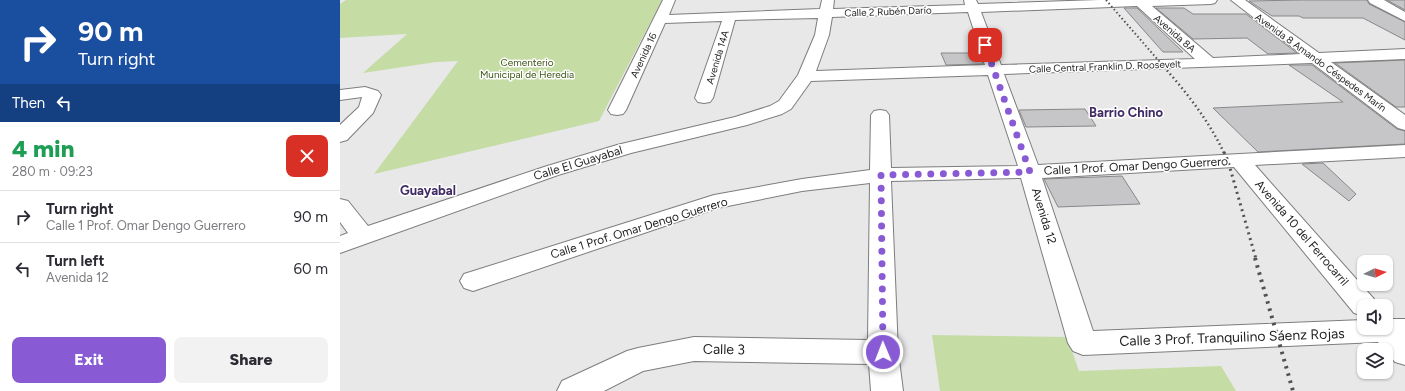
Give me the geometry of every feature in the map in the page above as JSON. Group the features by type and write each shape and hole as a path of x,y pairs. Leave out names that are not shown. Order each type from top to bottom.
{"street":[{"name":"Avenida 16","path":"617,110 669,0"},
{"name":"Calle 2 Rubén Darío","path":"660,19 730,16 826,7 1211,0"},
{"name":"Avenida 8 Amando Céspedes Marín","path":"1237,0 1405,124"},
{"path":"1374,0 1405,17"},
{"name":"Avenida 8A","path":"1140,2 1209,63"},
{"name":"Avenida 12","path":"971,4 1030,172 1084,343"},
{"name":"Calle El Guayabal","path":"340,245 580,162 662,139 761,116 785,105 806,76 820,42 826,7"},
{"name":"Avenida 14A","path":"704,98 730,16"},
{"name":"Calle Central Franklin D. Roosevelt","path":"806,76 1209,63 1405,54"},
{"path":"340,95 365,92 372,95 367,109 340,136"},
{"path":"880,115 883,352 887,391"},
{"name":"Calle 1 Prof. Omar Dengo Guerrero","path":"473,281 714,202 802,185 881,175 1030,172 1405,151"},
{"name":"Avenida 10 del Ferrocarril","path":"1239,160 1358,299"},
{"path":"340,206 363,236"},
{"name":"Calle 3 Prof. Tranquilino Sáenz Rojas","path":"1084,343 1357,331"},
{"path":"1393,333 1405,353"},
{"name":"Calle 3","path":"573,391 638,360 694,349 883,352"}],"green space":[{"name":"Cementerio Municipal de Heredia","path":"346,0 662,0 599,121 374,174 458,61 436,62 363,73 407,34 340,38 340,4"},
{"path":"932,335 1067,337 1079,371 1221,366 1236,391 940,391"}],"building":[{"path":"1367,0 1369,4 1405,22 1405,40 1363,18 1303,18 1299,16 1272,16 1249,1"},
{"path":"1387,0 1405,0 1405,10"},
{"path":"1124,8 1137,8 1183,52 1163,52"},
{"path":"1156,8 1184,8 1193,14 1246,14 1297,53 1268,54 1247,38 1193,39"},
{"path":"941,53 980,53 983,64 946,65"},
{"path":"1405,60 1405,107 1396,107 1335,63"},
{"path":"1289,65 1312,65 1397,129 1405,131 1405,144 1258,152 1213,108 1343,102"},
{"path":"1085,109 1096,126 1026,127 1019,110"},
{"path":"1323,163 1356,194 1349,201 1302,164"},
{"path":"1122,176 1140,204 1058,207 1044,179"}],"railway":[{"path":"1106,0 1165,68"},
{"path":"1164,67 1197,108 1212,130 1224,153"},
{"path":"1224,152 1228,161 1256,259"},
{"path":"1255,258 1293,391"}],"district":[{"name":"Barrio Chino","path":"1126,112"},
{"name":"Guayabal","path":"428,190"}],"route":[{"path":"883,352 881,175 1030,172 985,45"}]}
